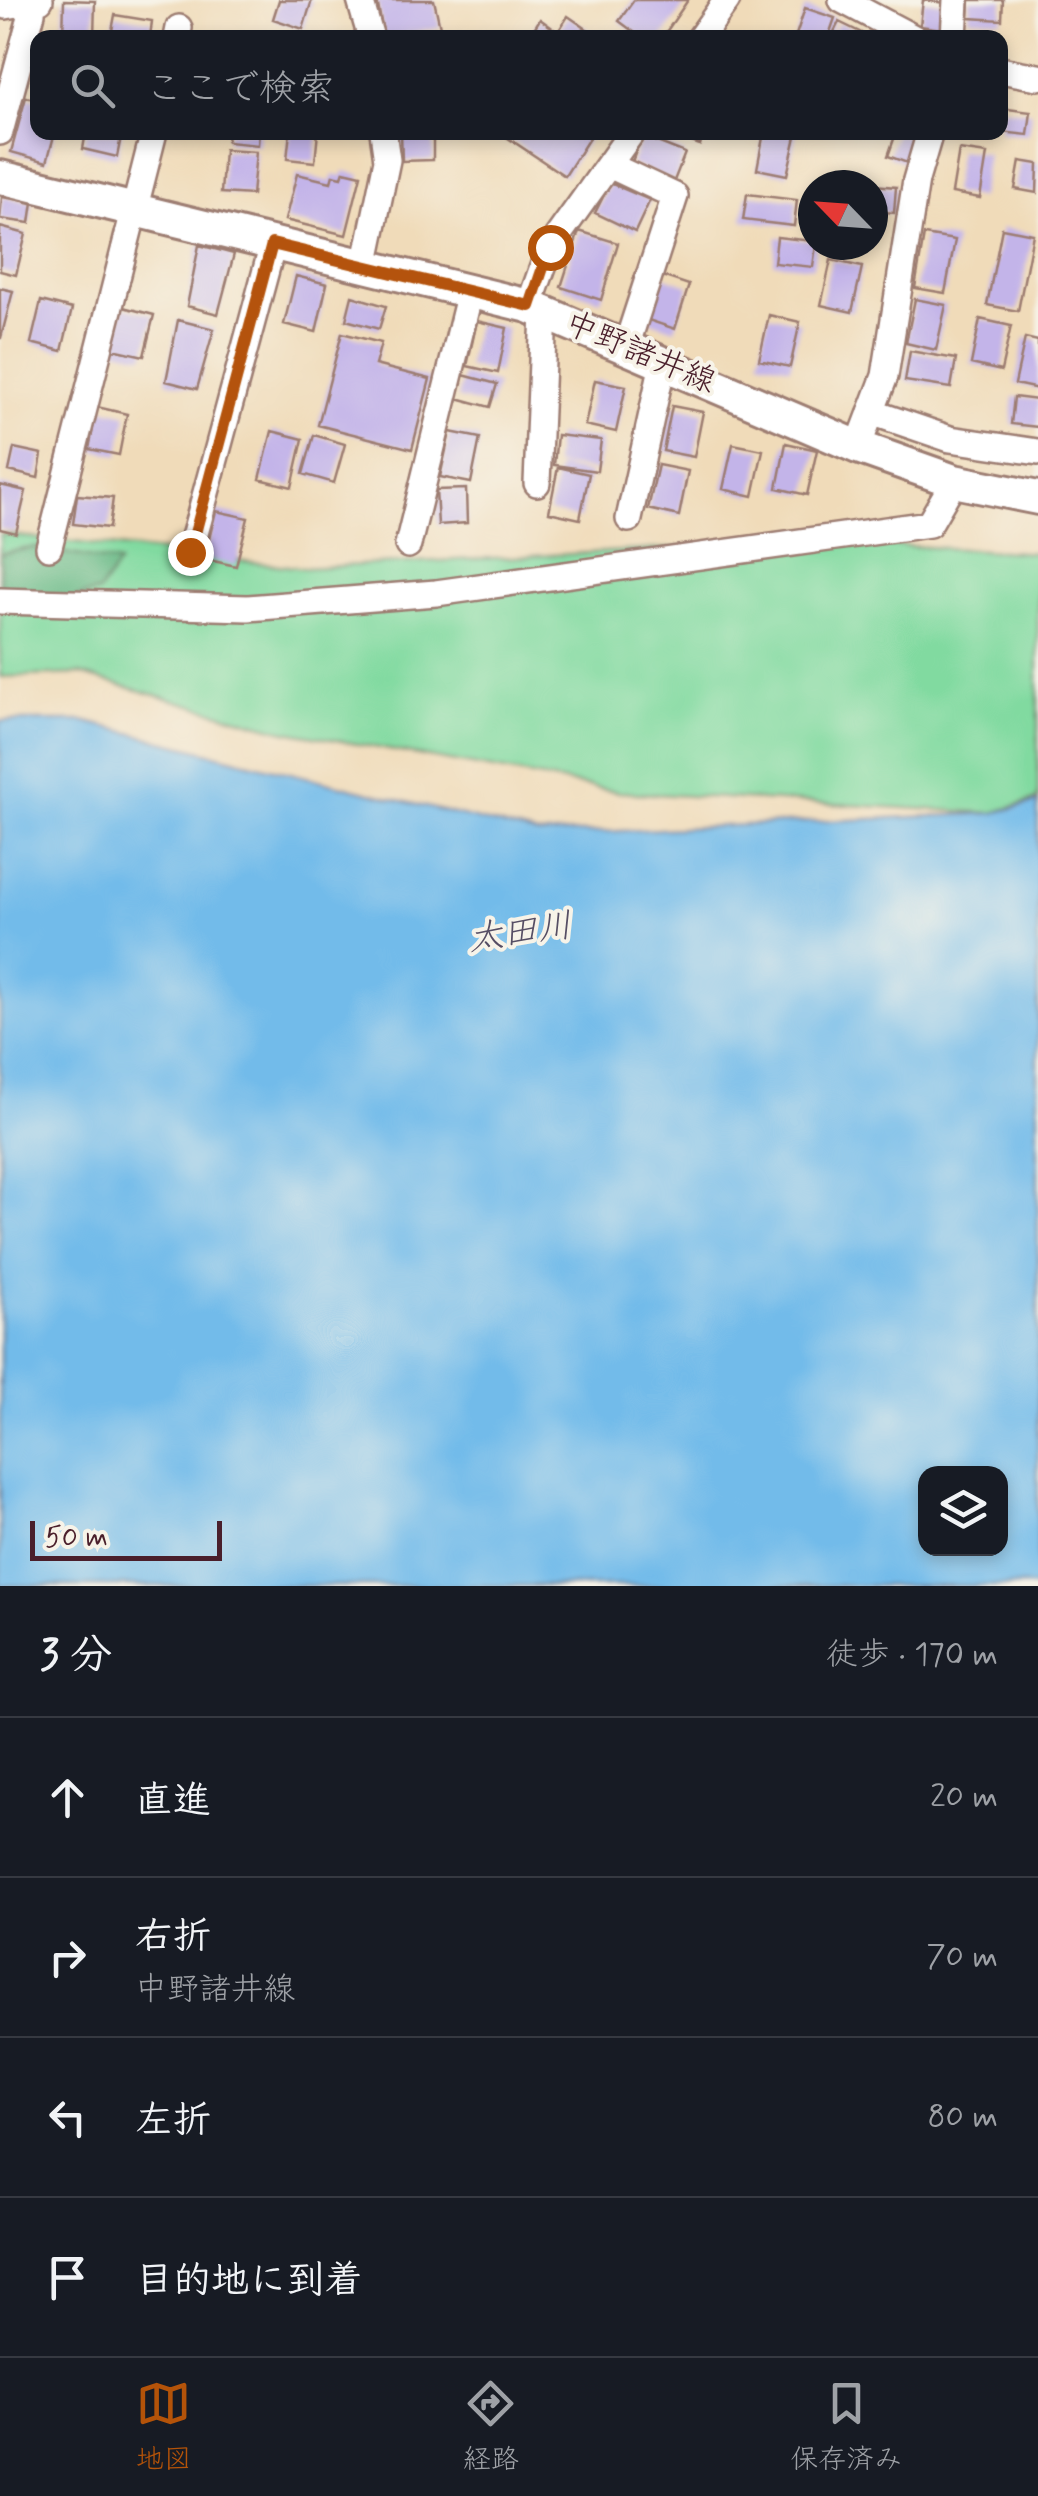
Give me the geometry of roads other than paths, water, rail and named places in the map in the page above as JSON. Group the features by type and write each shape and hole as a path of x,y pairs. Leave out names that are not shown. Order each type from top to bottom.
{"main road":[{"name":"中野諸井線","path":"0,177 537,309 858,447 954,481 1038,498"}],"street":[{"path":"360,0 368,30"},
{"path":"706,30 727,0"},
{"path":"842,0 899,30"},
{"path":"954,30 956,0"},
{"path":"0,4 35,1 0,132"},
{"path":"1008,71 1038,77"},
{"path":"49,547 152,140"},
{"path":"365,266 387,160 385,140"},
{"path":"538,482 537,309 550,247 626,140"},
{"path":"858,447 885,376 924,140"},
{"path":"609,165 675,196 626,347"},
{"path":"190,552 272,244"},
{"path":"408,545 470,292"},
{"path":"629,519 663,363"},
{"path":"871,412 950,439 1038,452"},
{"path":"0,602 248,608 436,594 930,524 954,481"}],"water":[{"name":"太田川","path":"0,721 83,721 538,835 993,813 1038,802 1038,1586 0,1586"}]}
